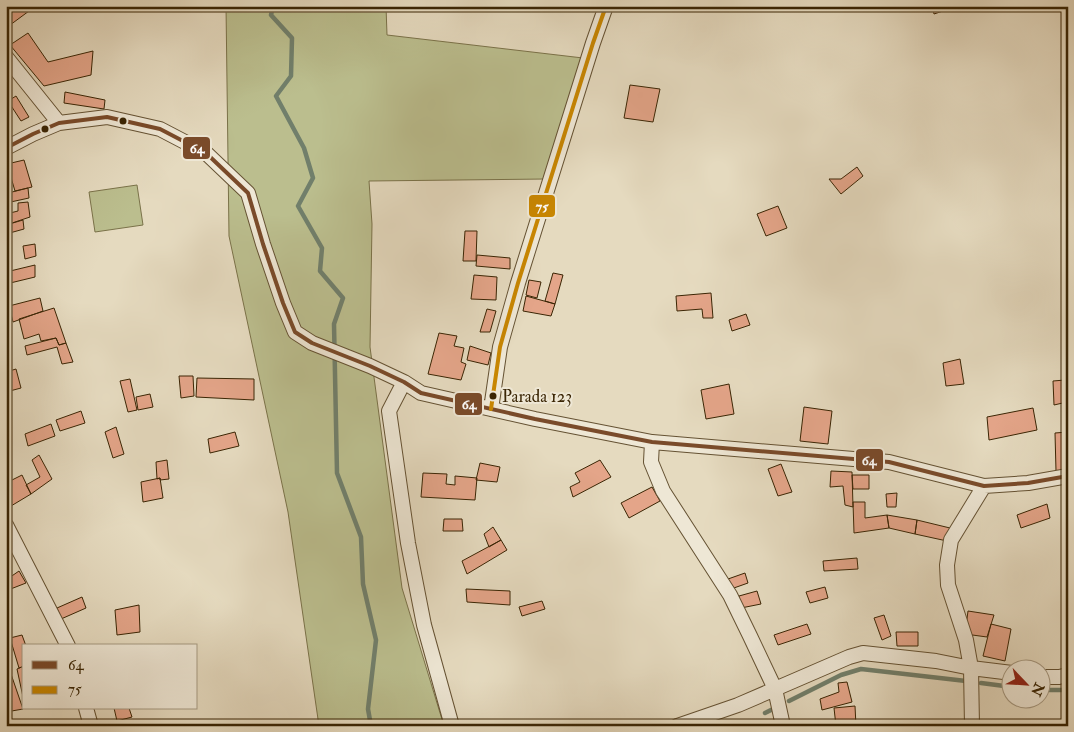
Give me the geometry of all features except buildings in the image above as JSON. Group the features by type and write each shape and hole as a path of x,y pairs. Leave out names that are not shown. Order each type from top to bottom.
{"street":[{"path":"491,409 500,347 518,283 606,6"},
{"path":"6,57 59,123"},
{"path":"6,148 59,123 106,117 160,129 206,153 248,194 283,303 295,332 312,343 370,366 421,392 491,409 652,442 889,462 984,486 1028,483 1068,476"},
{"path":"404,382 389,411 408,543 424,625 452,726"},
{"path":"652,442 651,462 662,491 730,595 775,689 783,726"},
{"path":"972,726 971,668 966,640 948,585 947,565 951,540 984,486"},
{"path":"6,525 67,644"},
{"path":"677,726 738,705 862,653 936,661 1002,672"},
{"path":"1052,677 1068,675"},
{"path":"87,710 91,726"}],"green space":[{"path":"226,6 386,6 387,35 583,58 546,179 369,181 372,224 370,347 402,588 444,726 319,726 288,512 229,236"},
{"path":"137,185 143,225 95,232 89,192"}],"waterway":[{"path":"273,6 271,15 292,38 291,76 276,96 304,148 313,178 298,206 322,248 320,271 343,298 334,324 337,473 361,537 363,584 376,640 368,709 371,726"},
{"path":"789,701 841,675 861,669 966,681"},
{"path":"981,683 1002,686"},
{"path":"1052,690 1068,690"},
{"path":"765,713 775,708"}],"transit line":[{"name":"75","path":"491,409 500,347 518,283 606,6"},
{"name":"64","path":"6,148 59,123 107,117 160,129 206,153 248,193 263,244 295,332 312,343 370,366 404,382 421,393 535,419 652,442 889,462 984,486 1028,483 1068,476"}],"place":[{"name":"Parada 123","path":"493,396"}]}
